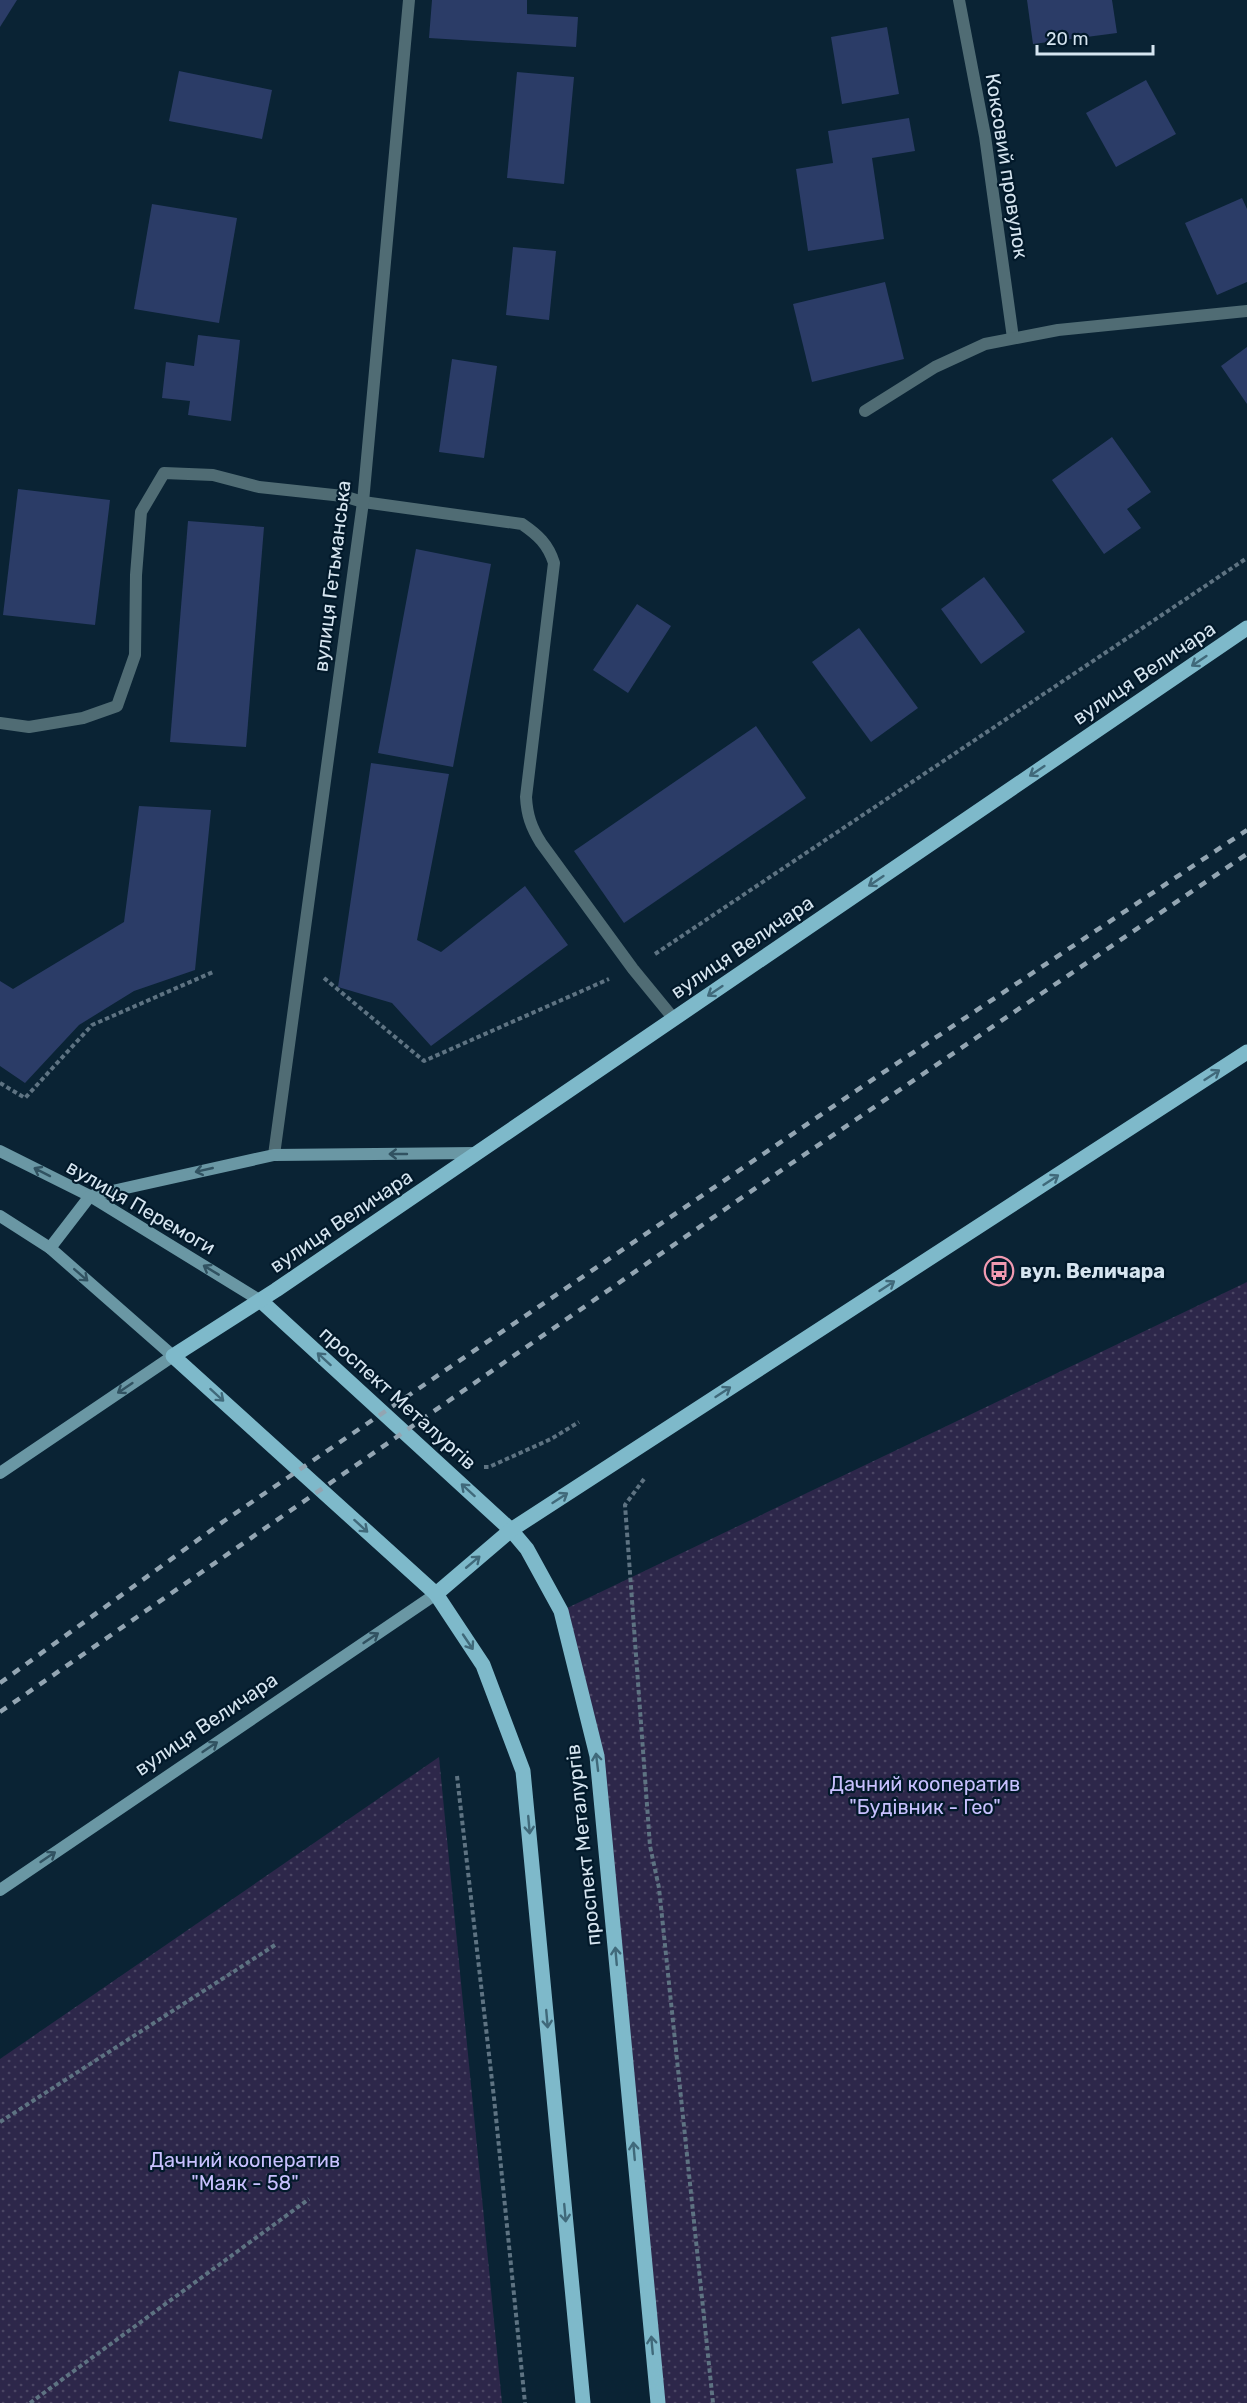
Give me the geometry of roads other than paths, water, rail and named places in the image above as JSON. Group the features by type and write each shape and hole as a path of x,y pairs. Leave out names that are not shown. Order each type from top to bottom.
{"main road":[{"name":"вулиця Величара","path":"173,1356 261,1301 1247,628"},
{"path":"436,1594 511,1530 1247,1052"},
{"name":"вулиця Перемоги","path":"0,1151 90,1196 261,1301"},
{"path":"50,1248 90,1196 273,1155 477,1153"},
{"path":"0,1216 50,1248 436,1594 483,1665 524,1771 583,2403"},
{"name":"проспект Металургів","path":"261,1301 511,1530 527,1549 561,1611 597,1756 658,2403"},
{"path":"0,1473 173,1356"},
{"name":"вулиця Величара","path":"0,1890 436,1594"}],"street":[{"name":"вулиця Гетьманська","path":"273,1155 363,502 409,0"},
{"name":"Коксовий провулок","path":"959,0 985,136 1013,338"},
{"path":"865,411 934,367 985,344 1058,330 1247,310"},
{"path":"0,723 29,727 83,718 117,706 135,655 136,575 141,512 164,473 213,474 259,487 343,496 363,502 522,524 538,535 549,549 554,563 526,796 527,814 531,827 541,843 633,969 674,1019"}],"railway":[{"path":"0,1683 224,1521 878,1076 1247,830"},
{"path":"0,1712 786,1167 1247,854"}],"place":[{"name":"вул. Величара","path":"999,1271"}],"park label":[{"name":"Дачний кооператив \"Будівник - Гео\"","path":"925,1796"},
{"name":"Дачний кооператив \"Маяк - 58\"","path":"245,2172"}]}
